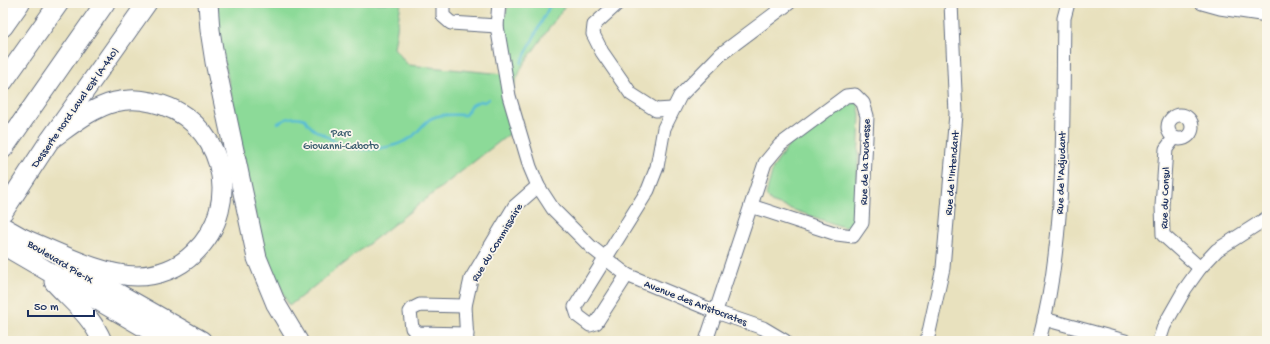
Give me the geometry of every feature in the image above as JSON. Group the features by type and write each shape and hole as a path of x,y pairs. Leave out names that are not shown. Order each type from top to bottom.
{"highway":[{"path":"3,27 20,3"},
{"path":"3,82 59,3"},
{"path":"3,149 105,3"},
{"name":"Desserte nord Laval Est (A-440)","path":"3,212 50,140 147,3"},
{"path":"208,3 215,62 255,249 270,293 298,341"},
{"path":"10,238 106,271 130,276 149,275 169,270 192,255 210,234 220,212 222,183 220,169 213,149 195,124 172,108 145,101 116,102 92,112 50,140"},
{"name":"Boulevard Pie-IX","path":"10,238 39,266 162,334 202,341"},
{"name":"Boulevard Pie-IX","path":"10,238 99,284 162,334"},
{"path":"39,266 85,312 94,324 102,341"}],"street":[{"path":"443,3 443,16 451,23 497,26"},
{"name":"Avenue des Aristocrates","path":"499,3 497,26 509,96 530,167 538,186 553,209 606,259 627,275 716,312 763,328 785,341"},
{"path":"618,3 594,25 593,34 602,52 631,94 656,110 672,109"},
{"path":"627,275 596,323 590,325 578,316 575,307 648,190 657,167 664,128 672,109 680,96 721,54 790,3"},
{"name":"Rue de l'Intendant","path":"927,341 943,268 956,114 951,3"},
{"name":"Rue de l'Adjudant","path":"1039,341 1057,246 1061,181 1064,18 1068,3"},
{"path":"1202,3 1267,15"},
{"name":"Rue de la Duchesse","path":"706,341 765,163 780,144 846,96 855,95 863,103 867,116 862,223 854,236 837,234 751,206"},
{"name":"Rue du Consul","path":"1174,138 1166,149 1162,206 1163,235 1200,268"},
{"name":"Rue du Commissaire","path":"465,306 420,305 412,309 410,312 412,328 418,333 467,338 465,306 471,279 514,207 538,186"},
{"path":"1159,341 1167,320 1185,289 1200,268 1218,250 1267,218"},
{"path":"1044,319 1125,341"}],"green space":[{"name":"Parc Giovanni-Caboto","path":"217,3 401,3 394,48 408,65 504,74 499,35 509,3 567,3 523,65 509,96 519,131 508,135 289,306 261,243 218,29"},
{"path":"848,99 858,104 860,115 856,210 853,223 849,227 843,227 771,202 766,195 773,168 789,145"}],"waterway":[{"path":"521,63 551,3"},
{"path":"278,123 298,117 305,119 313,129 340,145 358,149 387,147 412,137 427,121 436,116 465,115 472,105 489,99"}]}
